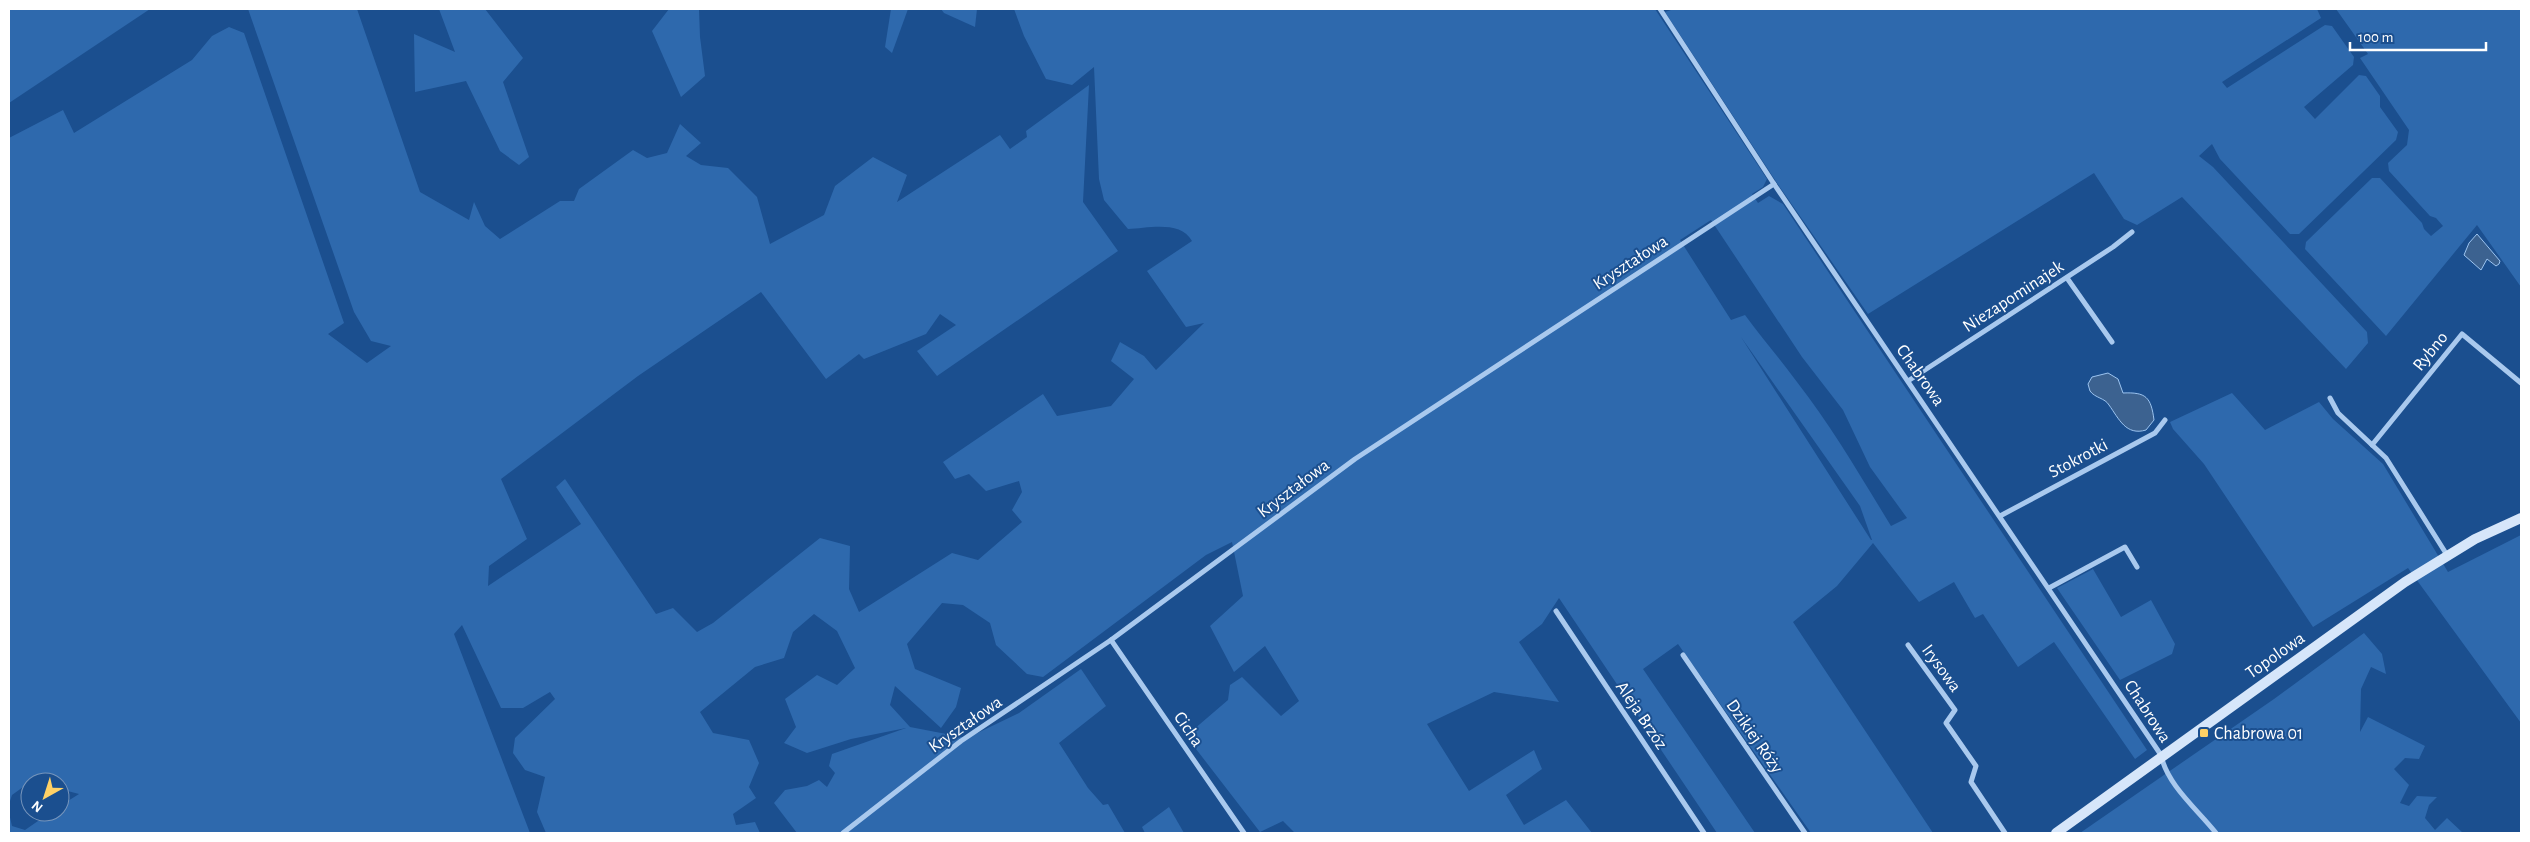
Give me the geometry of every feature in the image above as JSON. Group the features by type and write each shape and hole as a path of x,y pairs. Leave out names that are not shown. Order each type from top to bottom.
{"street":[{"name":"Chabrowa","path":"1660,9 1774,184 2162,755 2163,764 2179,788 2216,833"},
{"name":"Kryształowa","path":"842,833 968,736 1111,640 1355,459 1774,184"},
{"name":"Niezapominajek","path":"1908,381 2067,278 2132,232"},
{"path":"2067,278 2112,342"},
{"name":"Rybno","path":"2372,445 2462,334 2521,383"},
{"path":"2330,398 2338,413 2386,458 2447,555"},
{"name":"Stokrotki","path":"2000,516 2155,433 2164,420"},
{"name":"Topolowa","path":"2056,833 2405,582 2475,539 2521,518"},
{"path":"2049,588 2125,547 2137,567"},
{"name":"Aleja Brzóz","path":"1556,611 1704,833"},
{"name":"Cicha","path":"1111,640 1244,833"},
{"name":"Irysowa","path":"1908,644 1955,710 1946,723 1976,766 1971,782 2005,833"},
{"name":"Dzikiej Róży","path":"1683,655 1805,833"}],"shaded area":[{"path":"9,9 150,9 9,103"},
{"path":"248,9 357,9 420,192 469,220 474,202 485,226 500,239 560,201 574,201 579,189 633,150 647,158 667,153 680,124 701,143 686,156 701,165 728,168 757,197 770,244 824,215 835,186 873,157 907,175 897,202 1000,135 1010,149 1027,137 1026,131 1089,85 1083,202 1118,251 937,376 917,351 956,325 940,314 926,334 864,359 859,354 826,379 761,292 638,376 501,479 527,539 489,566 488,586 581,524 556,487 565,479 656,614 673,608 697,632 713,623 820,538 850,546 849,589 859,612 952,553 978,560 1022,522 1012,510 1022,492 1019,481 986,491 969,474 955,479 943,462 1043,394 1057,416 1111,406 1134,379 1111,361 1120,342 1144,356 1156,370 1204,323 1186,327 1147,271 1192,241 1187,234 1180,230 1163,227 1128,229 1104,200 1099,179 1094,67 1072,85 1046,79 1024,36 1014,9 1655,9 1767,179 1763,187 1752,194 1758,203 1769,196 1783,204 2147,750 2135,759 2054,642 2018,667 1983,614 1975,618 1954,582 1919,602 1873,543 1837,586 1793,622 1933,833 1811,833 1678,644 1643,669 1755,833 1717,833 1559,598 1542,624 1519,642 1559,702 1494,692 1427,724 1469,791 1534,750 1542,769 1506,795 1524,825 1566,800 1592,833 1295,833 1283,821 1260,832 1186,736 1228,700 1230,685 1242,677 1281,716 1299,701 1265,646 1234,672 1210,626 1243,596 1232,542 1206,555 1043,677 1027,674 996,645 990,623 963,605 942,603 907,644 915,669 961,688 956,707 941,728 895,686 890,705 910,727 967,738 1019,713 1081,669 1106,706 1059,743 1088,788 1103,805 1108,804 1125,833 797,833 774,803 785,790 807,786 819,780 827,787 835,773 829,766 832,754 906,728 851,739 807,753 784,743 796,727 785,699 817,675 837,685 855,668 837,631 814,614 793,632 784,658 755,667 700,712 713,733 749,740 759,763 749,787 756,798 733,814 736,825 755,822 760,833 546,833 537,812 545,777 525,770 513,753 515,738 555,699 550,692 523,708 501,708 462,625 454,634 530,833 9,833 9,813 12,826 25,830 37,822 70,822 70,800 79,794 70,792 70,772 20,772 20,789 12,795 9,804 9,138 63,110 74,133 192,60 212,36 229,27 244,33 344,323 328,334 367,363 391,346 371,341 354,312","holes":["1711,220 1802,357 1843,410 1870,467 1907,518 1891,526 1810,399 1745,315 1731,320 1680,240","1741,337 1860,506 1872,540"]},
{"path":"439,9 485,9 523,58 503,82 529,157 519,165 500,151 466,81 415,92 414,34 455,52"},
{"path":"669,9 699,9 700,37 705,76 681,97 652,31"},
{"path":"891,9 908,9 892,53 885,47"},
{"path":"941,9 977,9 975,27 944,13"},
{"path":"1674,9 2317,9 2321,18 2222,82 2227,88 2325,25 2332,26 2354,57 2353,65 2304,107 2315,119 2359,75 2366,76 2380,96 2380,107 2398,132 2396,140 2299,234 2290,234 2220,159 2212,144 2199,156 2213,167 2367,332 2368,343 2346,369 2182,197 2137,225 2124,219 2094,173 1868,314 1777,183 1665,12"},
{"path":"2336,9 2521,9 2521,287 2477,225 2386,336 2305,249 2306,242 2372,178 2380,178 2422,223 2424,229 2431,236 2443,226 2436,218 2430,216 2389,171 2388,163 2407,145 2409,130 2360,58 2368,54"},
{"path":"2477,234 2500,261 2496,266 2487,259 2481,270 2464,255 2469,243"},
{"path":"2108,373 2118,379 2123,393 2142,395 2149,401 2154,420 2146,430 2133,431 2128,428 2103,399 2090,391 2088,384 2092,377"},
{"path":"2232,393 2265,430 2319,402 2333,419 2383,464 2448,572 2521,535 2521,723 2408,568 2313,627 2204,464 2173,429 2170,422"},
{"path":"2093,569 2121,617 2151,600 2175,644 2172,654 2120,680 2057,588"},
{"path":"2364,633 2382,654 2386,674 2371,667 2361,689 2360,732 2368,717 2425,746 2419,759 2405,758 2394,769 2409,785 2400,803 2409,806 2417,796 2437,797 2429,805 2425,818 2435,830 2447,818 2463,833 2080,833 2274,699"},
{"path":"1169,807 1184,833 1145,833 1142,827"}],"place":[{"name":"Chabrowa 01","path":"2204,733"}]}
